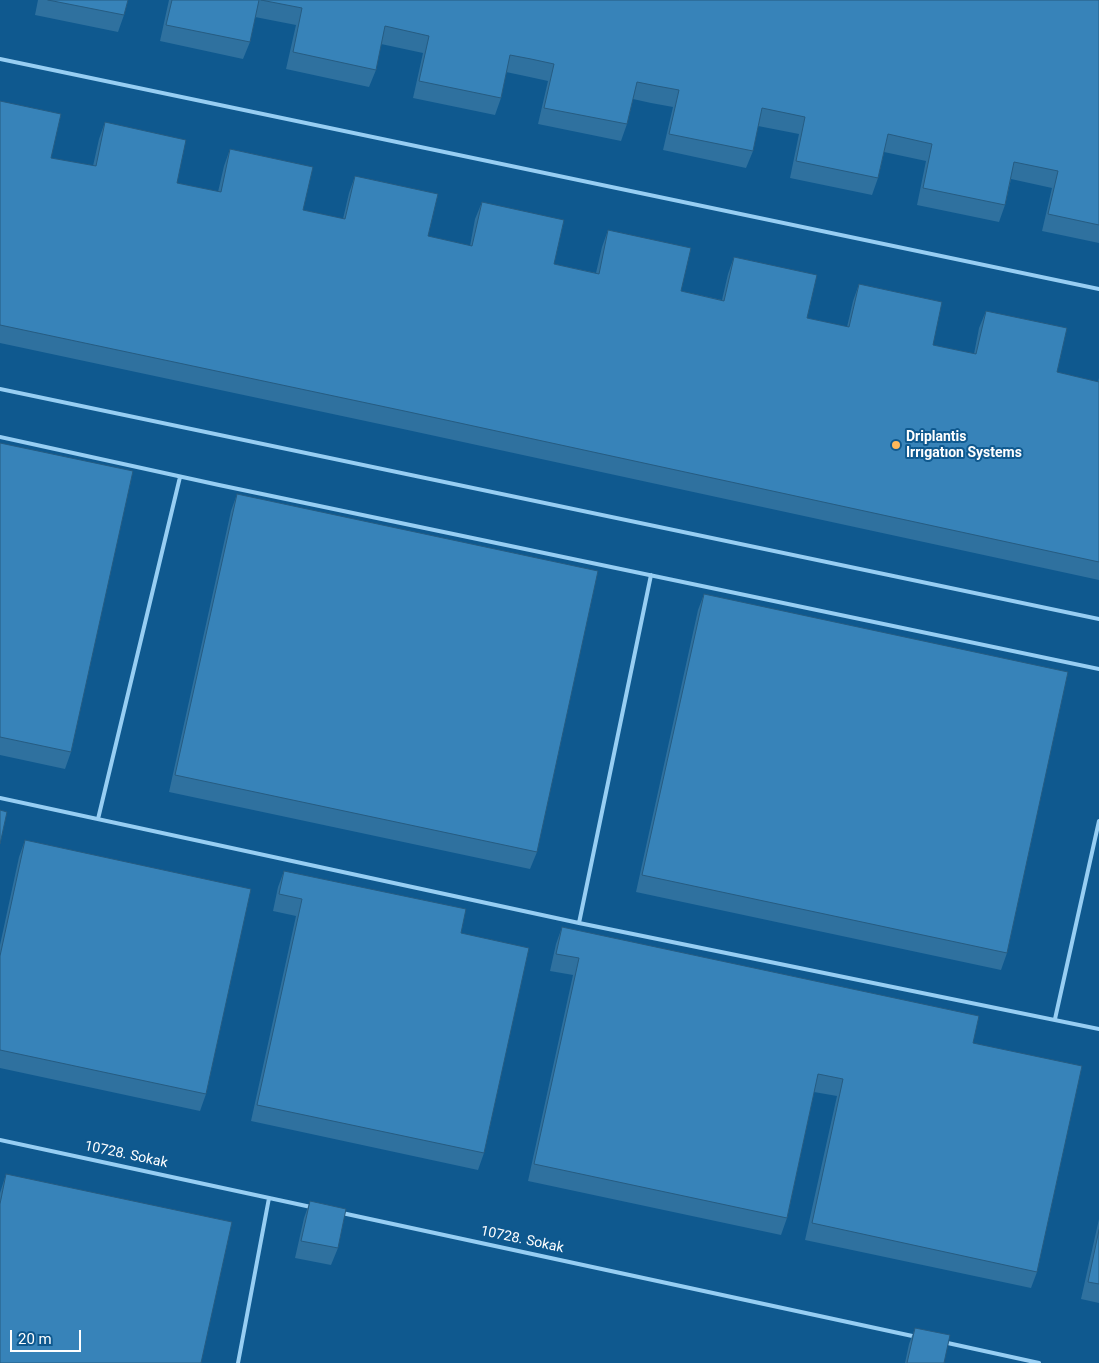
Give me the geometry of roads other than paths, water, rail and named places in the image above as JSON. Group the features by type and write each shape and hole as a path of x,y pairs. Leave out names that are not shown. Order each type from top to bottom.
{"lane":[{"path":"0,59 1099,289"},
{"path":"0,389 1099,619"},
{"path":"0,437 180,477 1099,669"},
{"path":"98,819 180,477"},
{"path":"580,924 650,575"},
{"path":"0,798 580,924 1055,1019 1099,1030"},
{"path":"1055,1019 1099,822"},
{"name":"10728. Sokak","path":"0,1140 318,1208"},
{"path":"238,1363 269,1198"},
{"name":"10728. Sokak","path":"337,1212 922,1338"},
{"path":"941,1342 1039,1363"}],"place":[{"name":"Driplantis Irrıgatıon Systems","path":"896,445"}]}
